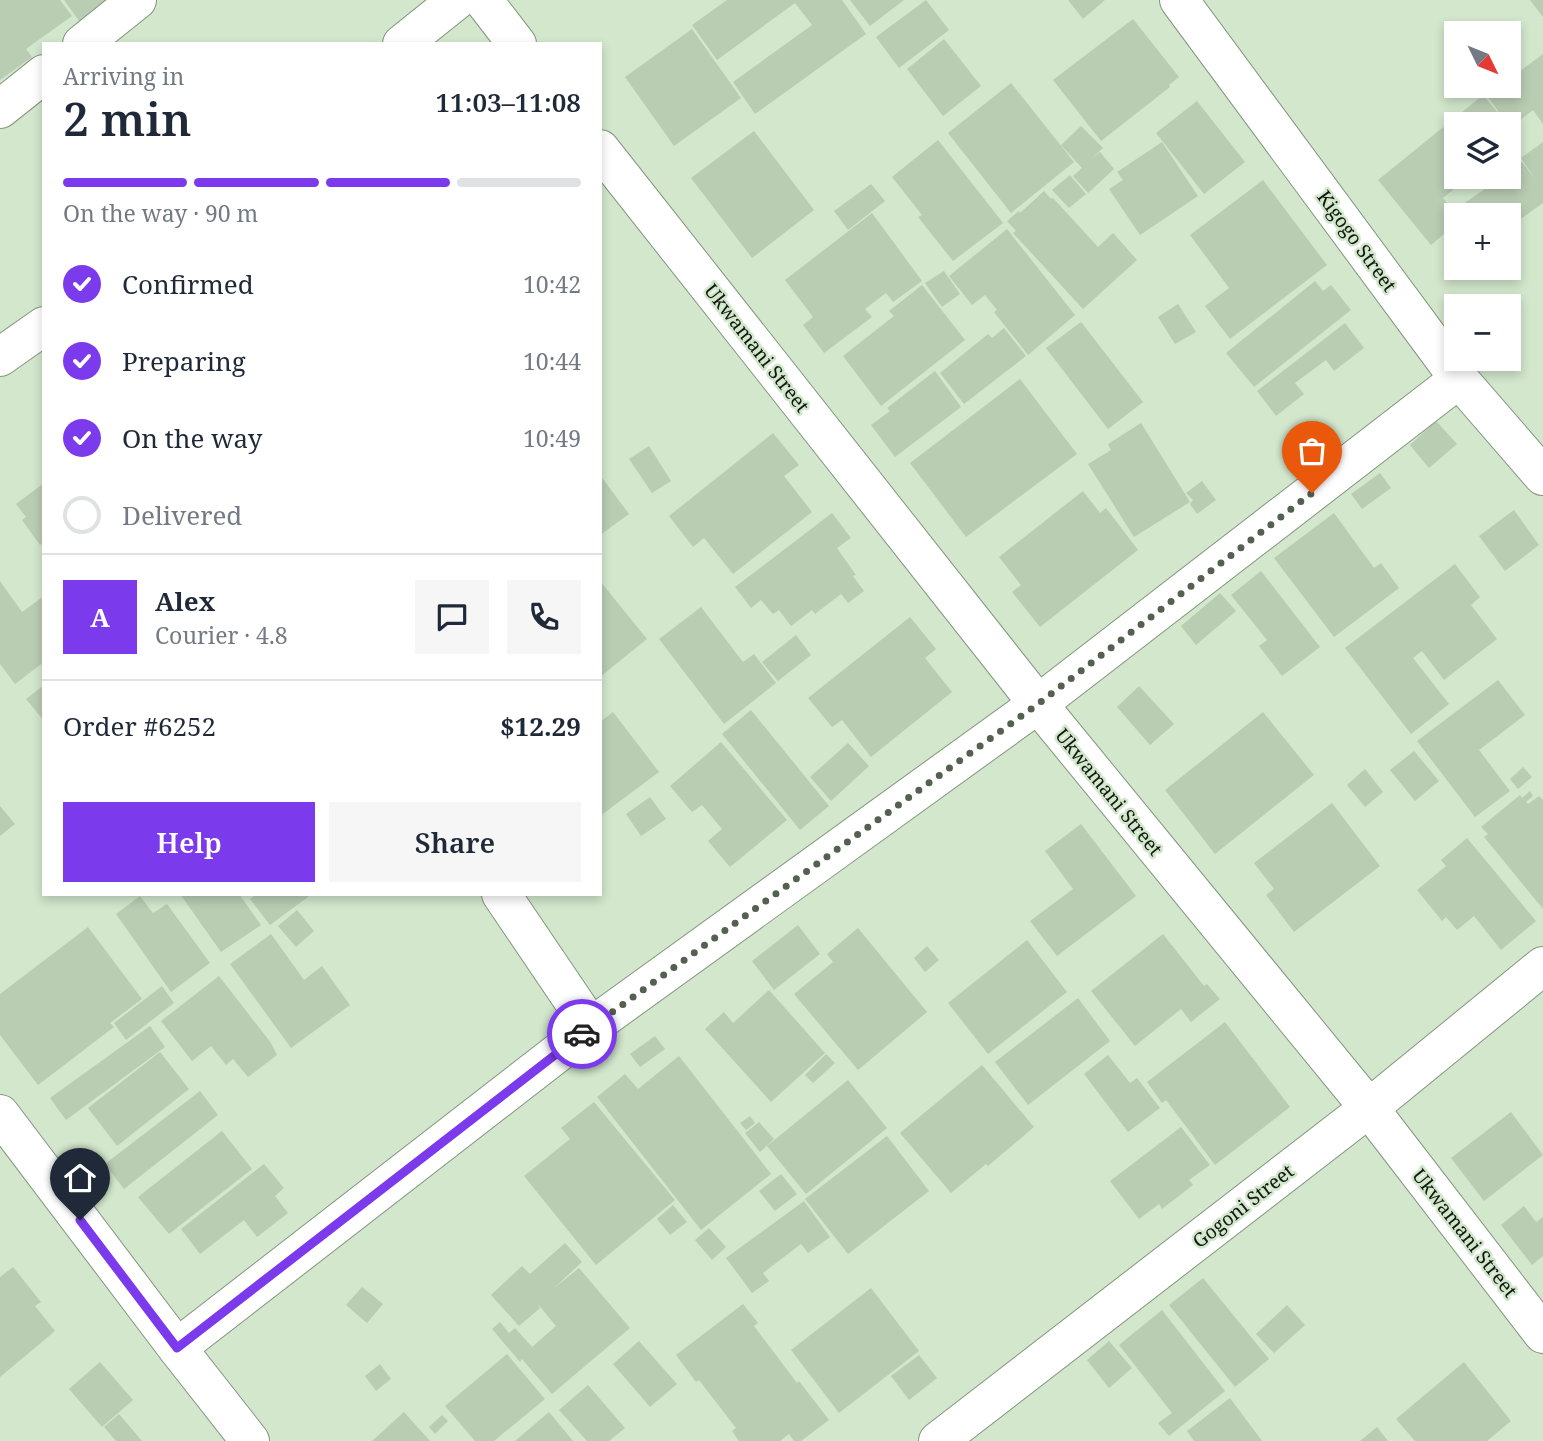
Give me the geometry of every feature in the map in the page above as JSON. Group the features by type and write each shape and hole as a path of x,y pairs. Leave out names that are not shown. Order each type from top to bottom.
{"street":[{"path":"84,42 137,0"},
{"path":"404,42 457,0"},
{"path":"483,0 515,42"},
{"name":"Kigogo Street","path":"1179,0 1459,379 1543,476"},
{"path":"0,109 42,76"},
{"name":"Ukwamani Street","path":"602,152 1038,704 1369,1108 1543,1334"},
{"path":"0,357 42,327"},
{"path":"177,1348 591,1027 1038,704 1459,379"},
{"path":"502,896 591,1027"},
{"name":"Gogoni Street","path":"938,1441 1369,1108 1543,966"},
{"path":"0,1114 250,1441"}],"building":[{"path":"0,0 60,0 72,16 26,49 32,57 0,80"},
{"path":"64,0 108,0 79,21"},
{"path":"727,0 842,0 866,34 755,114 733,82 812,25 795,3 717,60 692,25"},
{"path":"850,0 904,0 870,26"},
{"path":"926,0 949,30 899,68 876,37"},
{"path":"1068,0 1105,0 1083,19"},
{"path":"1530,0 1543,0 1543,17"},
{"path":"1133,19 1179,77 1101,141 1053,80"},
{"path":"692,29 741,98 674,146 625,77"},
{"path":"944,39 981,86 943,116 907,69"},
{"path":"1543,54 1543,124 1533,110 1521,119 1521,112 1499,112 1489,98 1521,98 1521,70"},
{"path":"1011,83 1074,162 1011,213 948,133"},
{"path":"1479,98 1486,98 1497,112 1462,112"},
{"path":"1197,101 1245,162 1204,194 1156,133"},
{"path":"1081,126 1103,148 1091,159 1100,152 1114,169 1088,193 1073,176 1082,168 1061,145"},
{"path":"1444,127 1444,189 1454,189 1443,198 1447,203 1444,203 1444,234 1431,245 1378,180"},
{"path":"754,131 814,210 752,258 691,178"},
{"path":"938,140 1003,223 953,261 918,217 922,215 892,177"},
{"path":"1162,142 1198,196 1140,235 1109,189 1123,180 1117,172"},
{"path":"1543,142 1543,203 1521,219 1521,203 1465,203 1485,189 1521,189 1522,162 1535,179 1521,158"},
{"path":"1070,175 1086,194 1069,208 1052,190"},
{"path":"1263,180 1327,265 1230,339 1205,306 1229,288 1190,235"},
{"path":"871,184 885,201 848,230 834,211"},
{"path":"1044,191 1098,247 1113,233 1137,260 1083,309 1013,233 1016,231 1007,221"},
{"path":"872,213 922,281 893,302 886,293 865,309 872,317 824,353 803,325 813,317 785,280"},
{"path":"1007,229 1075,315 1028,355 994,312 997,310 985,295 972,305 949,276"},
{"path":"944,271 960,294 942,307 925,283"},
{"path":"1315,281 1323,291 1331,285 1351,310 1254,387 1226,353"},
{"path":"922,285 965,340 881,406 843,356 894,316 889,311"},
{"path":"1178,304 1196,332 1175,344 1158,317"},
{"path":"1081,322 1143,402 1108,429 1046,348"},
{"path":"1345,323 1364,348 1334,371 1326,360 1295,383 1304,394 1276,416 1257,391"},
{"path":"1004,328 1026,356 964,404 940,373 988,334 992,338"},
{"path":"935,371 961,407 895,457 871,425 890,411 887,408"},
{"path":"1020,379 1077,454 966,537 910,463"},
{"path":"1436,421 1457,444 1429,468 1410,445"},
{"path":"1141,423 1190,502 1134,537 1088,464 1111,450 1108,444"},
{"path":"773,433 799,465 784,476 812,512 733,574 704,538 693,547 669,516"},
{"path":"649,446 671,481 652,493 629,459"},
{"path":"1380,473 1391,488 1362,509 1351,494"},
{"path":"602,478 629,514 602,534"},
{"path":"1202,481 1216,500 1197,514 1190,504 1193,500 1186,493"},
{"path":"42,484 40,545 22,520 26,517 16,504"},
{"path":"1083,491 1100,513 1106,508 1138,550 1040,627 1012,592 1021,585 999,557"},
{"path":"1514,510 1539,545 1505,571 1479,536"},
{"path":"832,513 851,538 837,548 864,591 848,603 841,594 815,614 812,610 791,626 779,610 773,614 761,600 751,608 735,587"},
{"path":"1334,513 1374,568 1381,563 1399,588 1334,637 1274,558"},
{"path":"1455,564 1480,597 1471,605 1497,639 1444,680 1422,651 1413,658 1449,704 1411,734 1345,648"},
{"path":"1261,571 1320,647 1282,676 1259,646 1267,640 1231,595"},
{"path":"0,581 22,612 42,597 42,664 15,684 0,664"},
{"path":"602,583 647,639 602,675"},
{"path":"1220,593 1236,611 1196,645 1181,626"},
{"path":"701,607 743,662 754,654 776,683 724,724 659,639"},
{"path":"910,617 936,649 925,658 952,692 871,757 842,720 832,727 808,698"},
{"path":"796,635 811,655 778,681 762,662"},
{"path":"1498,680 1525,715 1479,750 1510,791 1475,817 1417,741"},
{"path":"1139,686 1174,724 1150,745 1117,707"},
{"path":"42,687 42,719 26,699"},
{"path":"751,710 829,806 800,830 722,734"},
{"path":"613,712 659,772 602,815 602,720"},
{"path":"1263,712 1314,775 1215,854 1165,790"},
{"path":"721,742 787,820 730,867 708,841 722,829 702,805 692,812 670,786"},
{"path":"848,743 869,766 831,801 810,777"},
{"path":"1414,751 1439,781 1415,801 1390,770"},
{"path":"1523,767 1532,777 1518,789 1510,779"},
{"path":"1365,769 1383,792 1365,807 1347,785"},
{"path":"1530,791 1533,796 1526,802 1528,804 1539,796 1543,800 1543,909 1484,837 1488,834 1481,827 1520,795 1522,798"},
{"path":"650,797 666,819 641,836 626,814"},
{"path":"1332,803 1380,866 1294,932 1266,895 1274,889 1254,863"},
{"path":"0,806 15,824 0,836"},
{"path":"1081,824 1136,896 1057,956 1030,921 1073,889 1045,851"},
{"path":"1467,838 1536,921 1501,950 1474,916 1457,930 1446,917 1442,921 1417,890 1446,866 1441,860"},
{"path":"140,896 153,913 167,904 210,963 171,992 116,914"},
{"path":"181,896 240,896 261,925 221,952"},
{"path":"254,896 309,896 270,925 250,899"},
{"path":"297,910 314,931 296,947 278,926"},
{"path":"798,925 820,954 774,990 752,961"},
{"path":"88,927 142,999 110,1023 114,1027 38,1085 0,1035 0,994"},
{"path":"858,928 927,1012 858,1070 794,994 833,962 827,954"},
{"path":"271,934 304,980 322,966 350,1005 291,1048 230,964"},
{"path":"1163,934 1204,986 1207,984 1220,999 1191,1022 1181,1009 1135,1046 1091,991"},
{"path":"1027,940 1067,992 988,1054 948,1003"},
{"path":"927,946 939,960 925,972 914,958"},
{"path":"219,976 271,1043 277,1055 248,1077 233,1059 226,1065 211,1046 192,1061 161,1021"},
{"path":"162,986 174,1003 126,1040 114,1023"},
{"path":"769,990 825,1053 771,1102 705,1029 724,1012 733,1023"},
{"path":"1078,998 1110,1041 1028,1105 995,1062"},
{"path":"1225,1022 1290,1107 1215,1165 1166,1100 1162,1103 1147,1082"},
{"path":"150,1026 165,1047 66,1120 50,1098"},
{"path":"655,1036 665,1049 640,1067 630,1054"},
{"path":"160,1052 189,1089 117,1146 88,1108"},
{"path":"826,1054 835,1063 813,1083 805,1075"},
{"path":"1108,1055 1130,1083 1137,1078 1160,1108 1128,1132 1084,1074"},
{"path":"679,1056 771,1174 701,1230 597,1097 625,1074 638,1089"},
{"path":"982,1065 1034,1127 951,1193 900,1133"},
{"path":"848,1080 887,1128 806,1194 767,1146"},
{"path":"200,1091 218,1115 124,1189 105,1164"},
{"path":"594,1102 675,1200 596,1265 524,1176 570,1139 561,1128"},
{"path":"1511,1112 1543,1155 1484,1201 1451,1158"},
{"path":"750,1116 755,1123 746,1130 740,1123"},
{"path":"759,1122 774,1139 760,1152 745,1133"},
{"path":"1181,1127 1210,1165 1189,1180 1193,1185 1162,1209 1159,1204 1139,1219 1110,1181"},
{"path":"222,1131 252,1169 169,1234 138,1197"},
{"path":"887,1136 929,1191 848,1254 805,1199"},
{"path":"264,1164 284,1188 275,1196 288,1213 257,1237 244,1220 200,1254 181,1229"},
{"path":"781,1174 797,1194 775,1211 759,1191"},
{"path":"804,1201 830,1237 808,1253 801,1244 763,1273 769,1281 752,1293 726,1258"},
{"path":"673,1205 687,1222 670,1235 657,1219"},
{"path":"1524,1206 1536,1222 1543,1217 1543,1256 1532,1265 1501,1225"},
{"path":"709,1228 726,1247 712,1260 695,1240"},
{"path":"565,1243 582,1262 553,1289 579,1268 630,1328 552,1394 492,1329 500,1322 509,1333 515,1328 532,1347 556,1326 537,1303 540,1308 519,1326 491,1295 522,1266 530,1274"},
{"path":"13,1267 41,1302 35,1306 55,1331 0,1377 0,1277"},
{"path":"1203,1278 1269,1359 1235,1387 1169,1305"},
{"path":"362,1287 383,1304 367,1323 346,1305"},
{"path":"871,1288 919,1351 839,1413 791,1350"},
{"path":"743,1304 758,1323 754,1326 829,1420 801,1441 794,1441 789,1434 780,1441 739,1441 732,1431 736,1428 676,1355"},
{"path":"1287,1305 1305,1325 1274,1353 1256,1334"},
{"path":"1162,1310 1225,1391 1169,1436 1158,1423 1172,1413 1119,1345"},
{"path":"639,1341 677,1384 650,1407 613,1364"},
{"path":"1109,1341 1132,1368 1109,1388 1087,1360"},
{"path":"507,1354 545,1399 494,1441 475,1441 445,1406"},
{"path":"919,1355 937,1378 909,1400 891,1376"},
{"path":"100,1362 133,1400 102,1427 69,1389"},
{"path":"1464,1362 1511,1421 1487,1441 1415,1441 1396,1419"},
{"path":"380,1364 391,1379 376,1391 365,1376"},
{"path":"588,1385 625,1428 609,1441 587,1441 559,1410"},
{"path":"1230,1398 1262,1441 1194,1441 1187,1431"},
{"path":"404,1412 430,1441 372,1441"},
{"path":"549,1412 573,1441 515,1441"},
{"path":"119,1414 142,1441 116,1441 104,1427"},
{"path":"442,1415 448,1421 435,1434 429,1427"},
{"path":"1377,1427 1388,1441 1360,1441"}],"way so far":[{"path":"582,1034 1038,704 1312,493"}],"route":[{"path":"80,1220 177,1348 582,1034"}]}
